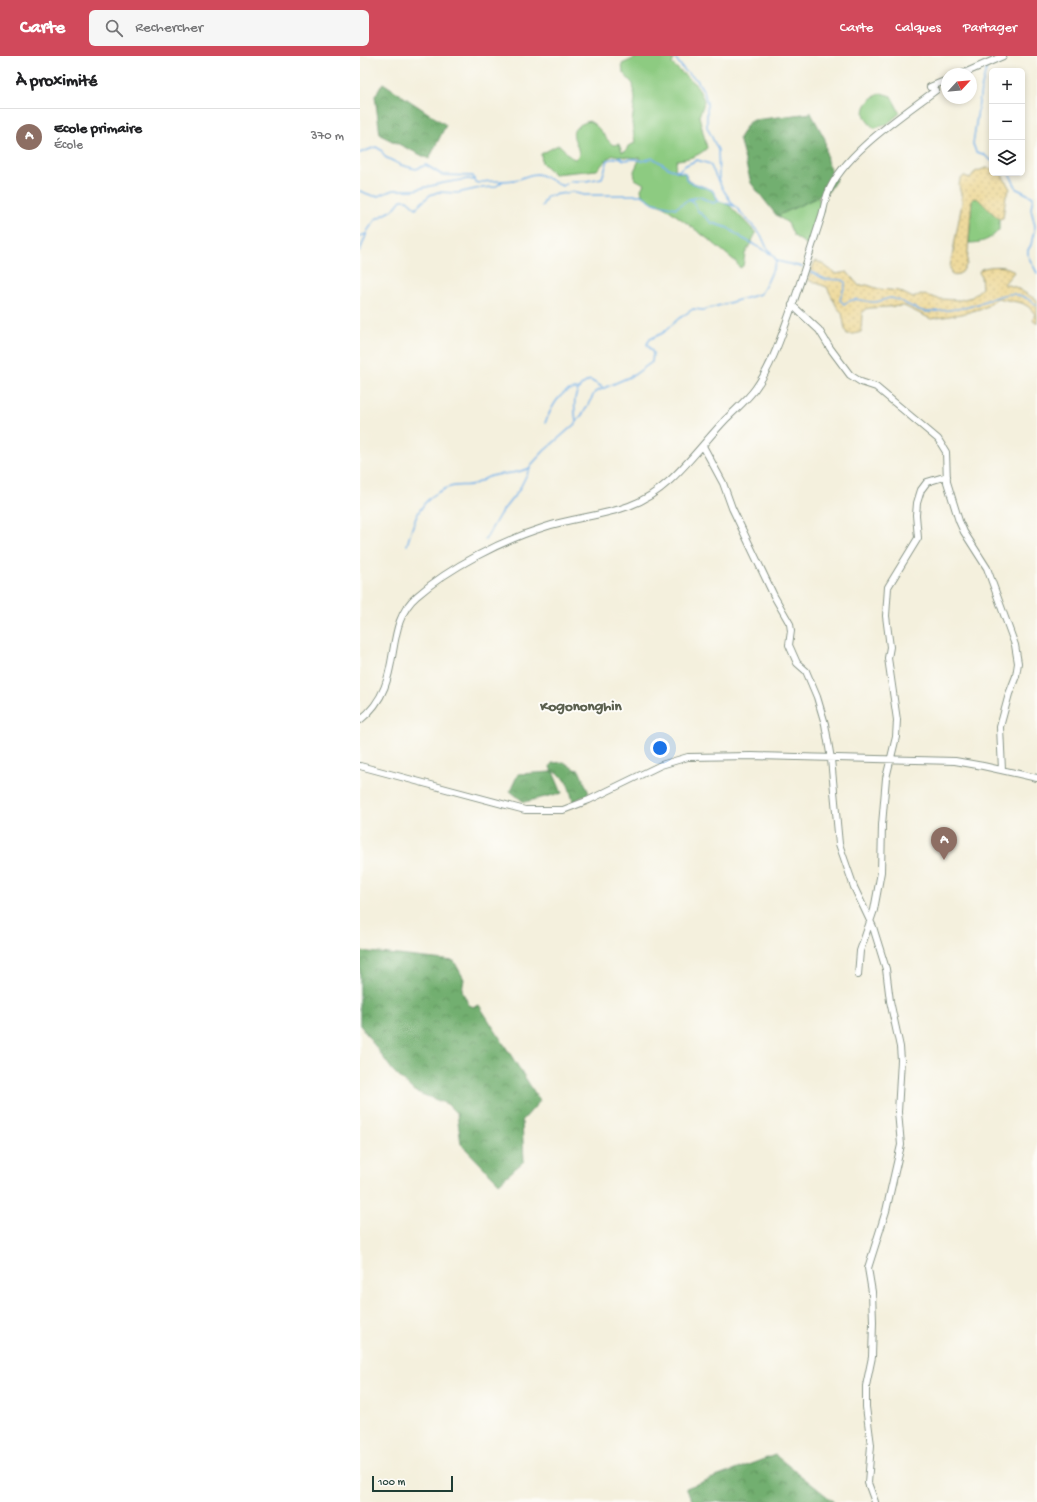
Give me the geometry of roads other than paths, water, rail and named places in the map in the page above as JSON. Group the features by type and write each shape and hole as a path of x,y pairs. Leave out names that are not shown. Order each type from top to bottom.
{"street":[{"path":"975,68 1002,56"},
{"path":"360,720 375,707 385,690 399,624 406,608 414,598 457,568 514,539 544,527 629,506 647,498 676,474 754,391 778,345 806,266 828,192 847,164 874,137 932,89 941,84"},
{"path":"792,305 819,330 850,375 861,382 876,387 938,439 946,452 947,476 962,527 987,568 1015,645 1018,663 1016,676 1009,694 1000,727 1002,770"},
{"path":"703,446 723,483 732,508 774,596 790,624 791,631 789,645 797,663 806,671 817,697 825,724 831,759 839,844 854,887 870,921 886,969 890,1001 901,1060 898,1112 901,1145 882,1222 868,1268 872,1292 874,1322 872,1357 866,1386 866,1407 871,1445 868,1483 875,1502"},
{"path":"858,976 860,952 874,910 881,872 882,825 886,778 896,737 897,720 888,658 890,647 886,616 888,587 918,538 916,515 917,503 921,490 927,482 947,476"},
{"path":"360,766 525,810 543,811 563,810 589,800 661,765 688,757 752,756 955,761 1037,778"}],"waterway":[{"path":"667,56 676,59 684,70 697,80 704,92 707,103 707,127 718,150 719,182 724,191 732,203 761,235 766,246 777,261 802,267"},
{"path":"987,66 981,89 973,144 976,152 983,154 989,159"},
{"path":"360,153 376,147 381,150 385,157 401,165 416,169 426,165 442,175 473,176 475,182 478,183 488,181 509,181 537,174 563,186 570,181 586,181 602,178 608,160 619,157 624,160 635,159 643,161 653,158 670,169 685,173 687,181 712,190 719,201 734,206"},
{"path":"677,172 684,166 697,160 710,164 718,181"},
{"path":"1010,176 1017,189 1033,197 1031,209 1035,226 1031,245 1028,250 1028,256 1037,273"},
{"path":"360,191 373,196 378,196 393,190 414,190 443,183 468,179 474,180"},
{"path":"360,251 368,230 376,219 393,210 401,200 407,200 416,208 430,195 438,192 457,193 480,188 495,187 502,182"},
{"path":"542,206 547,196 572,192 584,195 642,195 654,203 676,208 689,199 693,201 698,211 712,223 728,228 742,238 771,254"},
{"path":"689,199 700,197 713,203 719,201"},
{"path":"360,236 366,234"},
{"path":"485,540 500,514 519,490 532,464 544,451 576,423 595,392 634,375 652,362 653,353 647,344 650,339 663,333 677,320 693,309 703,310 760,294 777,261"},
{"path":"807,270 825,279 843,280 845,284 840,300 844,304 852,300 875,302 891,298 919,310 929,312 968,307 994,297 1010,294 1027,298 1037,305"},
{"path":"576,423 575,398 580,388 584,383 590,380 602,387"},
{"path":"545,423 556,401 571,389 577,389"},
{"path":"407,545 415,519 419,511 430,498 450,487 474,484 491,476 530,468"}],"place":[{"name":"Ecole primaire","path":"944,860"}],"district":[{"name":"Kogononghin","path":"581,705"}]}
